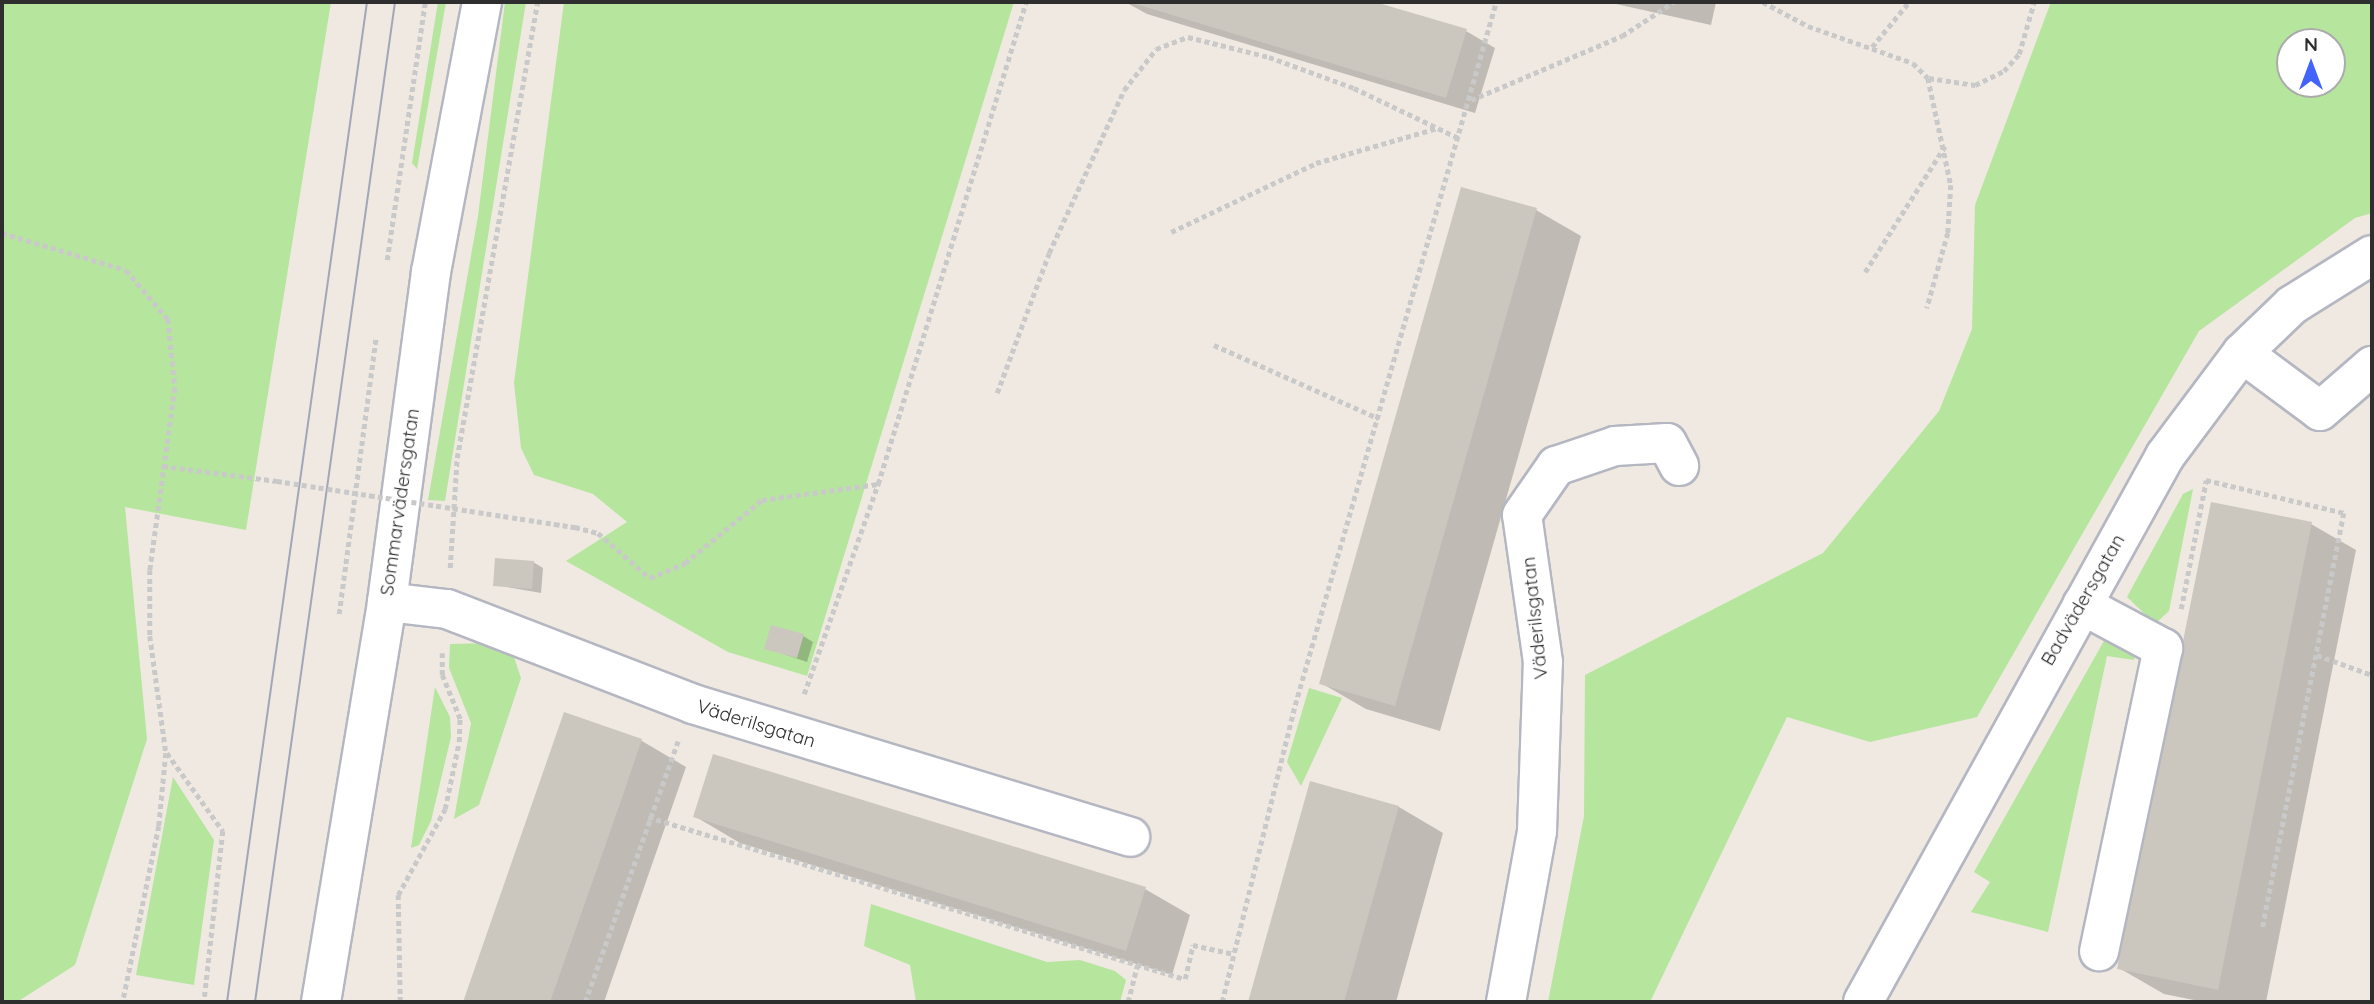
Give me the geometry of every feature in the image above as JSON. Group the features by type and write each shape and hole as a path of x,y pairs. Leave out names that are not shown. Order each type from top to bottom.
{"street":[{"name":"Sommarvädersgatan","path":"321,1002 387,602 431,272 482,2"},
{"name":"Badvädersgatan","path":"1863,1002 2165,456 2242,353 2292,305 2372,255"},
{"path":"2242,353 2320,411 2372,366"},
{"name":"Väderilsgatan","path":"1506,1002 1537,831 1543,662 1522,515 1556,467 1615,446 1667,443 1679,466"},
{"name":"Väderilsgatan","path":"387,602 447,609 693,704 1130,837"},
{"path":"2082,605 2163,648 2099,951"}],"path":[{"path":"385,272 425,2"},
{"path":"400,1002 398,895 445,809 459,742 460,719 442,675 457,458 537,2"},
{"path":"789,735 878,484 1026,2"},
{"path":"1222,1002 1295,705 1496,2"},
{"path":"1470,100 1622,36 1674,2"},
{"path":"1763,2 1808,26 1913,63 1928,78 1945,145 1948,233 1927,308"},
{"path":"1872,47 1909,2"},
{"path":"1928,78 1975,85 2004,71 2019,54 2034,2"},
{"path":"997,393 1049,253 1124,90 1156,48 1188,37 1269,57 1459,138"},
{"path":"1171,232 1316,163 1437,127"},
{"path":"1865,272 1945,145"},
{"path":"2,233 126,270 168,319 175,388 150,570 150,636 166,753 159,826 123,1002"},
{"path":"338,622 378,326"},
{"path":"1214,345 1378,418"},
{"path":"163,467 277,481 575,527 598,533 650,578 685,563 762,500 878,484"},
{"path":"2163,648 2179,619 2206,481 2344,513 2263,927"},
{"path":"2317,655 2372,675"},
{"path":"585,1002 648,817 693,704"},
{"path":"166,753 223,831 204,1002"},
{"path":"648,817 1185,979 1193,945 1234,954"},
{"path":"1128,1002 1137,965"}],"green space":[{"path":"2,2 331,2 246,530 125,507 147,739 75,965 17,1002 2,1002"},
{"path":"438,2 446,2 417,169 412,163"},
{"path":"505,2 526,2 445,501 428,500 478,216"},
{"path":"564,2 1014,2 807,676 728,652 566,561 627,522 593,494 534,475 521,448 514,383"},
{"path":"2051,2 2372,2 2372,213 2355,218 2199,331 1977,717 1870,742 1787,717 1650,1002 1548,1002 1584,816 1585,675 1823,553 1939,411 1972,329 1975,205"},
{"path":"2193,489 2169,611 2155,624 2127,597 2183,494"},
{"path":"2105,639 2135,654 2134,660 2107,656 2048,932 1971,912 1990,882 1974,872"},
{"path":"493,643 511,648 521,678 479,805 454,819 471,723 449,668 450,644"},
{"path":"435,687 450,717 451,737 431,821 419,845 411,848"},
{"path":"1309,688 1342,698 1301,786 1287,762"},
{"path":"173,777 214,840 194,985 136,975"},
{"path":"871,904 1047,962 1080,960 1115,971 1126,980 1120,1002 916,1002 910,965 864,946"}],"building":[{"path":"1129,2 1375,2 1467,29 1446,98"},
{"path":"1461,187 1537,208 1395,706 1319,684"},
{"path":"2211,502 2312,522 2218,990 2117,969"},
{"path":"495,558 534,561 532,589 493,586"},
{"path":"771,625 804,634 797,658 764,649"},
{"path":"564,712 642,739 622,798 550,1002 463,1002"},
{"path":"713,754 1146,887 1126,951 693,817"},
{"path":"1310,781 1399,806 1344,1002 1248,1002"}],"tram line":[{"path":"227,1002 367,2"},
{"path":"255,1002 395,2"}]}
